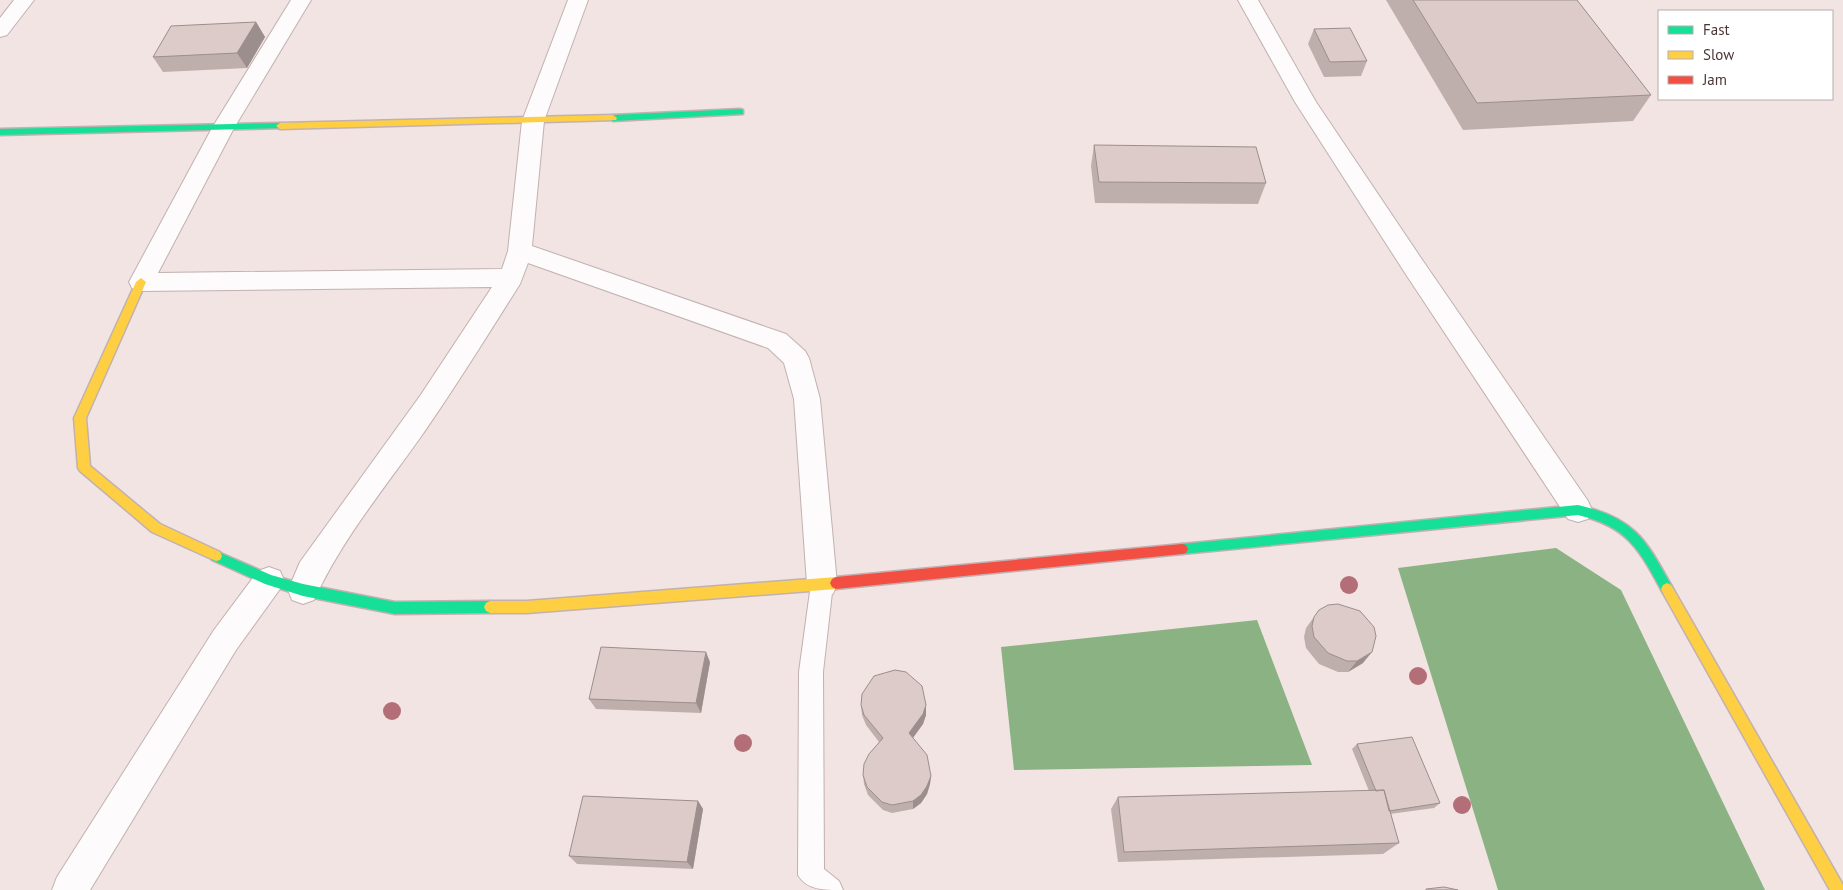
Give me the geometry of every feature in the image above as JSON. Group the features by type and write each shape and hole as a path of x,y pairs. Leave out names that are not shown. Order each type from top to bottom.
{"street":[{"path":"0,31 24,0"},
{"path":"302,0 223,128 141,282 80,418 84,468 156,528 269,580 303,590 395,608 517,607 822,584 1578,510 1602,513 1625,525 1644,549 1838,890"},
{"path":"303,590 311,572 334,536 429,404 511,278 520,251 533,121 578,0"},
{"path":"1248,0 1306,102 1414,267 1578,510"},
{"path":"0,132 533,121 740,112"},
{"path":"520,251 776,341 796,358 807,399 822,584"},
{"path":"141,282 511,278"},
{"path":"70,890 225,640 269,580"}],"lane":[{"path":"822,584 811,672 811,875 830,890"}],"shaded area":[{"path":"1556,548 1621,590 1765,890 1498,890 1398,568"},
{"path":"1257,620 1312,765 1014,770 1001,647"}],"building":[{"path":"1413,0 1577,0 1651,95 1477,103"},
{"path":"256,22 237,53 153,57 171,26"},
{"path":"1350,28 1367,61 1330,62 1314,29"},
{"path":"1094,145 1256,147 1266,183 1099,182"},
{"path":"1338,604 1360,611 1374,627 1376,636 1372,652 1357,661 1347,661 1328,653 1314,637 1312,626 1314,617 1319,610 1328,605"},
{"path":"601,647 706,652 696,703 589,699"},
{"path":"895,670 906,672 922,686 926,705 923,714 909,733 927,755 931,776 921,795 913,801 892,805 882,802 867,787 863,775 864,764 869,754 883,738 864,715 861,705 862,694 874,676"},
{"path":"1412,737 1440,803 1389,811 1384,790 1376,791 1357,744"},
{"path":"1384,790 1399,843 1124,852 1118,797"},
{"path":"583,796 698,801 687,862 569,856"},
{"path":"1444,887 1458,890 1426,890 1426,889"}],"traffic: fast":[{"path":"613,118 740,112"},
{"path":"0,132 280,126"},
{"path":"1182,549 1578,510 1597,514 1624,527 1642,547 1667,589"},
{"path":"216,556 269,580 303,590 395,608 490,607"}],"traffic: slow":[{"path":"280,126 613,118"},
{"path":"141,282 80,418 84,468 156,528 216,556"},
{"path":"490,607 527,607 836,583"},
{"path":"1667,589 1838,890"}],"traffic: jam":[{"path":"836,583 1182,549"}]}
